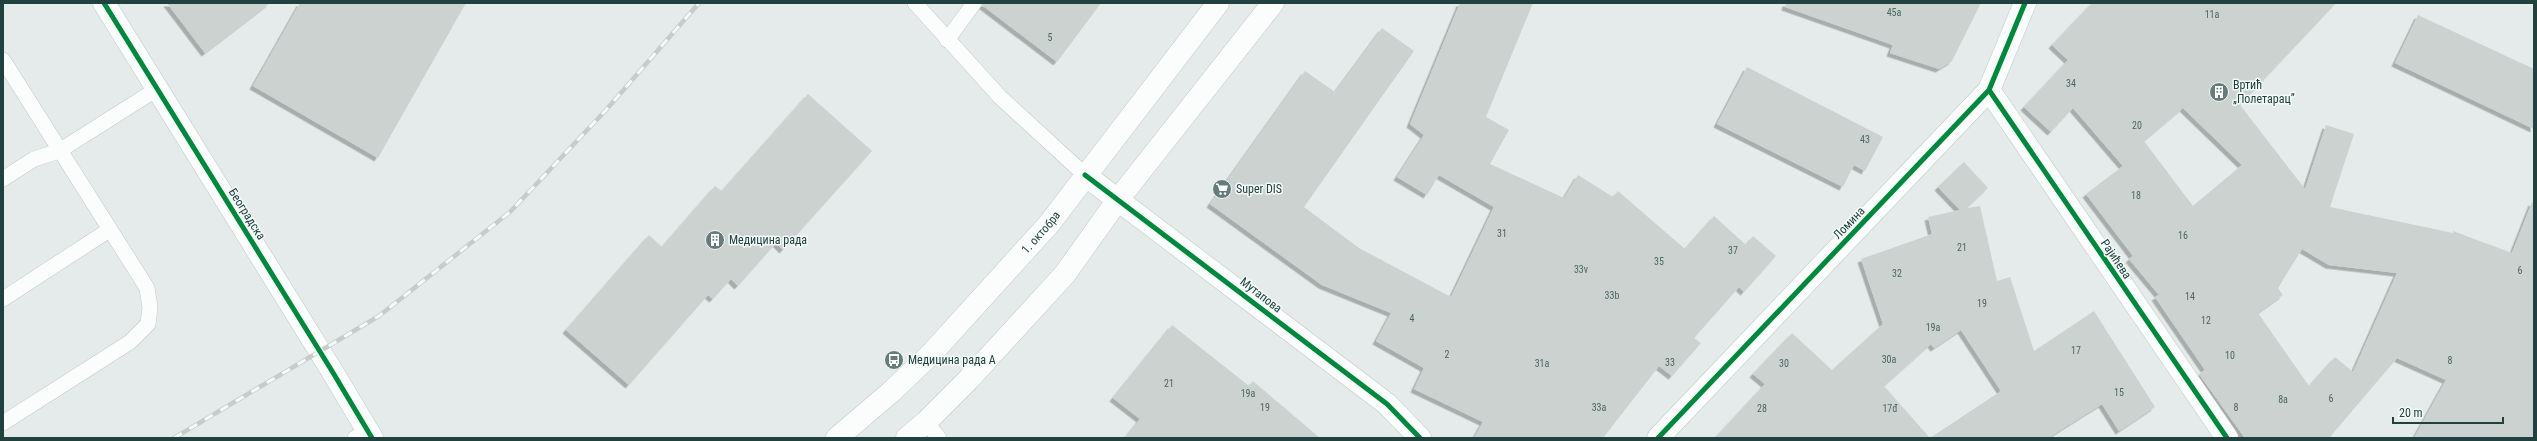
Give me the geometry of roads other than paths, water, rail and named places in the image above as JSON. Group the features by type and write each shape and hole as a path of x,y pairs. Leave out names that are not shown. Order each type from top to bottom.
{"street":[{"name":"Београдска","path":"104,3 364,435"},
{"name":"1. октобра","path":"837,438 891,392 932,352 1049,224 1218,3"},
{"path":"907,438 933,430 1065,274 1117,201 1273,3"},
{"name":"Ломина","path":"1658,438 1989,90 2024,3"},
{"name":"Рајићева","path":"1989,90 2227,438"},
{"name":"Мутапова","path":"1085,175 1117,201 1181,245 1387,404 1420,438"}],"lane":[{"path":"915,3 1000,97 1085,175"},
{"path":"947,40 974,3"},
{"path":"3,60 59,151 147,288 150,307 148,324 130,342 3,423"},
{"path":"3,179 34,159 59,151 157,89"},
{"path":"3,299 109,230"}],"railway":[{"path":"174,438 379,316 510,212 606,110 699,3"}],"place":[{"name":"Вртић „Полетарац”","path":"2219,92"},
{"name":"Super DIS","path":"1222,189"},
{"name":"Медицина рада","path":"715,240"},
{"name":"Медицина рада А","path":"894,360"}]}
